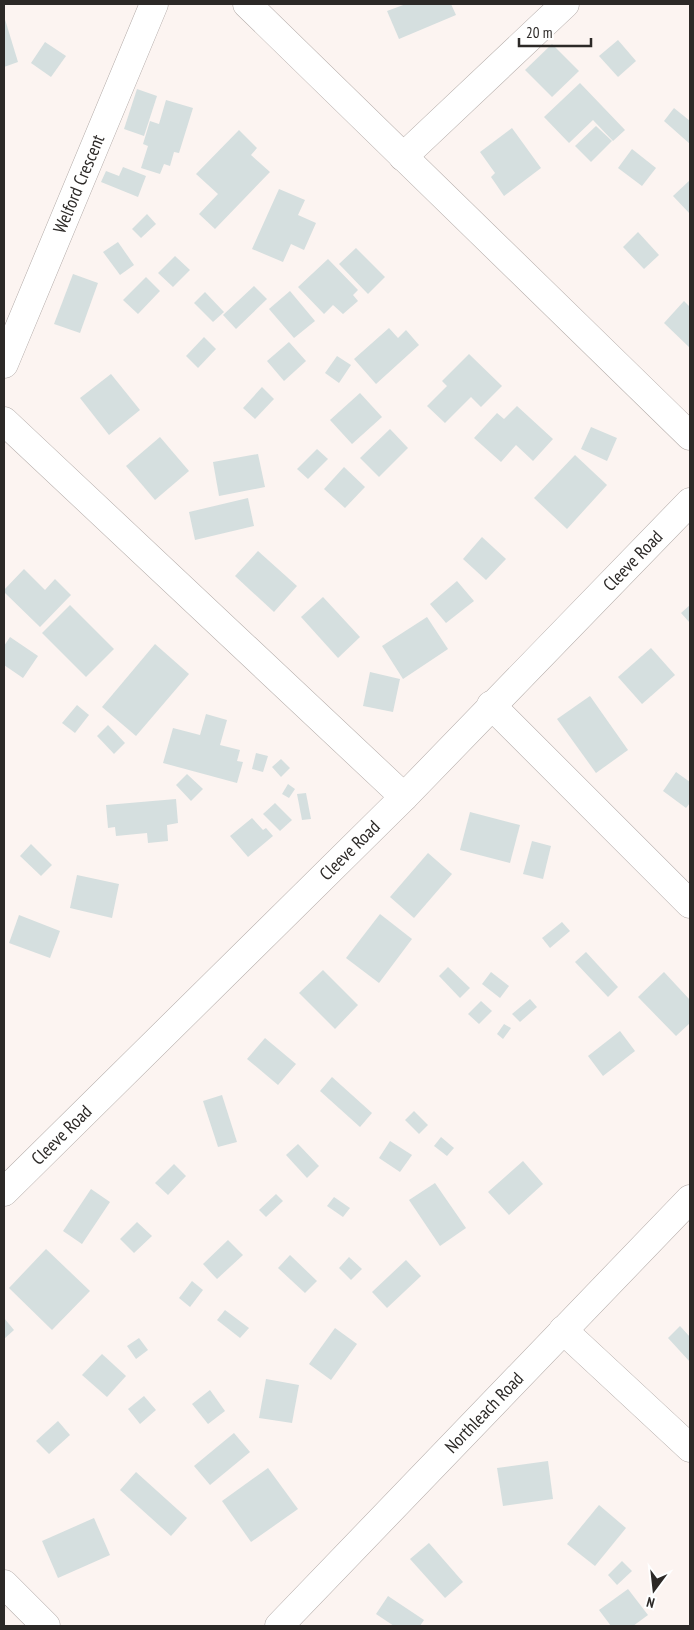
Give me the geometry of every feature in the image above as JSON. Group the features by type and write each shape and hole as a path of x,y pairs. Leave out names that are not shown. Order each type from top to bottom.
{"street":[{"name":"Welford Crescent","path":"4,364 154,4"},
{"path":"247,4 690,436"},
{"path":"403,157 565,4"},
{"path":"4,421 404,796"},
{"name":"Cleeve Road","path":"4,1192 404,796 690,502"},
{"path":"491,706 690,904"},
{"name":"Northleach Road","path":"282,1625 690,1199"},
{"path":"563,1330 690,1448"},
{"path":"4,1584 46,1626"}],"building":[{"path":"406,4 451,4 456,15 399,39 387,11"},
{"path":"4,16 18,62 4,67"},
{"path":"618,40 636,61 618,77 599,56"},
{"path":"45,42 66,56 51,77 31,63"},
{"path":"552,44 579,71 552,97 525,70"},
{"path":"580,83 625,130 613,141 593,120 569,143 544,117"},
{"path":"137,89 157,96 144,136 124,129"},
{"path":"166,100 193,108 179,153 174,152 170,166 164,164 160,174 141,168 148,146 143,144 150,121 159,124"},
{"path":"674,108 690,121 690,144 664,121"},
{"path":"596,126 612,141 591,162 575,146"},
{"path":"512,128 541,168 504,196 491,177 495,173 480,152"},
{"path":"239,130 257,148 251,155 270,172 215,229 199,214 218,194 196,174"},
{"path":"632,149 656,168 642,186 618,168"},
{"path":"123,167 146,176 138,197 101,182 106,171 119,176"},
{"path":"690,180 690,214 673,196"},
{"path":"279,189 305,200 298,215 316,223 304,250 291,244 283,262 252,249"},
{"path":"147,214 156,224 141,238 132,229"},
{"path":"638,232 659,255 644,269 623,247"},
{"path":"118,242 134,265 120,275 103,252"},
{"path":"356,248 385,277 368,294 339,264"},
{"path":"175,256 190,270 173,287 158,273"},
{"path":"328,259 358,290 353,295 358,301 343,314 333,305 324,314 298,287"},
{"path":"73,274 98,283 80,333 54,324"},
{"path":"146,277 160,291 138,314 123,300"},
{"path":"254,286 267,299 236,329 223,315"},
{"path":"290,291 315,321 294,338 269,309"},
{"path":"205,292 224,312 213,322 194,303"},
{"path":"684,301 690,307 690,348 664,323"},
{"path":"389,328 398,338 406,330 419,345 376,384 354,359"},
{"path":"204,337 216,349 198,368 186,356"},
{"path":"289,342 306,361 284,381 267,361"},
{"path":"469,354 502,386 481,407 471,397 445,423 427,406 447,386 442,381"},
{"path":"337,356 351,365 339,383 325,373"},
{"path":"111,374 140,410 109,435 80,398"},
{"path":"262,387 274,399 255,419 243,408"},
{"path":"360,393 382,417 352,444 330,420"},
{"path":"517,406 553,439 533,461 516,445 501,462 474,438 497,413 504,419"},
{"path":"591,427 617,438 607,461 581,449"},
{"path":"390,429 408,448 379,477 360,458"},
{"path":"160,437 189,471 155,500 126,466"},
{"path":"317,449 328,459 308,479 297,469"},
{"path":"258,454 265,487 219,496 213,462"},
{"path":"575,455 607,485 567,529 534,498"},
{"path":"344,467 365,487 345,508 324,489"},
{"path":"248,498 254,526 195,540 189,512"},
{"path":"482,537 506,559 486,580 463,559"},
{"path":"258,551 297,586 274,612 235,576"},
{"path":"24,569 45,590 55,579 71,595 40,627 4,592"},
{"path":"457,581 474,601 446,623 430,604"},
{"path":"323,597 360,637 338,658 301,617"},
{"path":"70,605 114,649 86,677 42,633"},
{"path":"690,605 690,623 681,613"},
{"path":"427,617 448,649 403,679 382,646"},
{"path":"10,637 38,656 23,678 4,665 4,646"},
{"path":"155,644 189,674 136,736 102,707"},
{"path":"651,648 675,675 642,704 618,677"},
{"path":"370,672 400,679 393,712 363,706"},
{"path":"590,696 628,750 596,773 557,719"},
{"path":"77,705 89,715 75,733 62,723"},
{"path":"206,714 227,720 220,745 240,750 237,761 243,762 237,783 163,763 173,728 200,735"},
{"path":"108,725 125,743 114,754 97,736"},
{"path":"256,753 268,756 263,772 252,769"},
{"path":"281,759 290,768 281,777 272,767"},
{"path":"676,772 690,782 690,803 686,808 663,791"},
{"path":"187,774 203,789 191,801 176,785"},
{"path":"288,784 295,789 289,798 282,794"},
{"path":"306,793 311,819 302,820 297,794"},
{"path":"176,799 178,823 167,825 168,841 148,843 147,833 116,836 115,827 108,828 106,805"},
{"path":"275,803 292,820 280,831 263,814"},
{"path":"470,812 520,825 510,863 460,850"},
{"path":"252,818 263,830 266,828 273,836 248,857 230,836"},
{"path":"532,841 551,846 543,879 523,874"},
{"path":"31,844 52,865 41,876 20,856"},
{"path":"428,853 452,874 414,918 390,897"},
{"path":"77,875 119,884 112,918 70,908"},
{"path":"380,914 412,939 379,983 346,958"},
{"path":"19,915 60,931 50,958 9,943"},
{"path":"562,922 570,931 550,948 542,938"},
{"path":"586,952 618,987 608,997 575,962"},
{"path":"448,967 470,988 460,998 439,976"},
{"path":"323,970 358,1005 335,1029 299,993"},
{"path":"491,972 509,986 500,998 482,984"},
{"path":"664,972 690,1000 690,1023 676,1036 638,997"},
{"path":"530,999 537,1007 520,1022 512,1014"},
{"path":"481,1001 492,1011 479,1024 468,1014"},
{"path":"504,1024 511,1028 503,1039 497,1034"},
{"path":"620,1031 635,1051 603,1076 588,1056"},
{"path":"265,1038 296,1064 278,1085 247,1059"},
{"path":"332,1077 372,1113 360,1127 320,1091"},
{"path":"222,1095 237,1142 218,1147 203,1101"},
{"path":"414,1111 428,1125 419,1134 405,1120"},
{"path":"441,1137 454,1148 447,1156 434,1146"},
{"path":"390,1141 412,1155 400,1172 379,1158"},
{"path":"298,1144 319,1166 307,1178 286,1155"},
{"path":"523,1161 543,1184 509,1215 488,1192"},
{"path":"174,1164 186,1176 168,1195 155,1183"},
{"path":"435,1183 466,1228 440,1246 409,1200"},
{"path":"91,1189 110,1202 82,1244 63,1231"},
{"path":"276,1194 283,1201 266,1217 259,1210"},
{"path":"334,1197 350,1208 343,1217 327,1206"},
{"path":"137,1222 152,1236 134,1253 120,1239"},
{"path":"228,1240 243,1255 217,1279 203,1264"},
{"path":"46,1249 90,1291 52,1330 9,1288"},
{"path":"290,1255 317,1281 305,1293 278,1268"},
{"path":"349,1257 362,1269 351,1280 339,1268"},
{"path":"406,1260 421,1276 387,1308 372,1292"},
{"path":"192,1281 203,1290 190,1307 179,1298"},
{"path":"225,1310 249,1328 240,1338 217,1320"},
{"path":"4,1318 14,1330 4,1339"},
{"path":"680,1326 690,1337 690,1362 668,1338"},
{"path":"335,1328 357,1344 331,1380 309,1364"},
{"path":"139,1338 148,1350 136,1359 127,1346"},
{"path":"102,1354 126,1376 107,1397 82,1375"},
{"path":"266,1379 299,1385 292,1423 259,1418"},
{"path":"210,1390 225,1411 208,1424 192,1404"},
{"path":"144,1396 156,1410 140,1424 128,1409"},
{"path":"58,1421 70,1435 49,1454 36,1441"},
{"path":"234,1433 250,1452 210,1485 194,1466"},
{"path":"548,1461 553,1499 503,1506 497,1468"},
{"path":"268,1468 298,1509 251,1542 222,1501"},
{"path":"136,1472 187,1518 171,1536 120,1490"},
{"path":"599,1505 626,1528 595,1566 567,1544"},
{"path":"94,1518 110,1555 58,1578 42,1541"},
{"path":"429,1543 463,1582 445,1598 410,1559"},
{"path":"622,1561 632,1571 617,1585 608,1575"},
{"path":"628,1589 648,1615 633,1626 611,1626 599,1610"},
{"path":"388,1596 424,1620 420,1626 394,1626 376,1614"}]}
